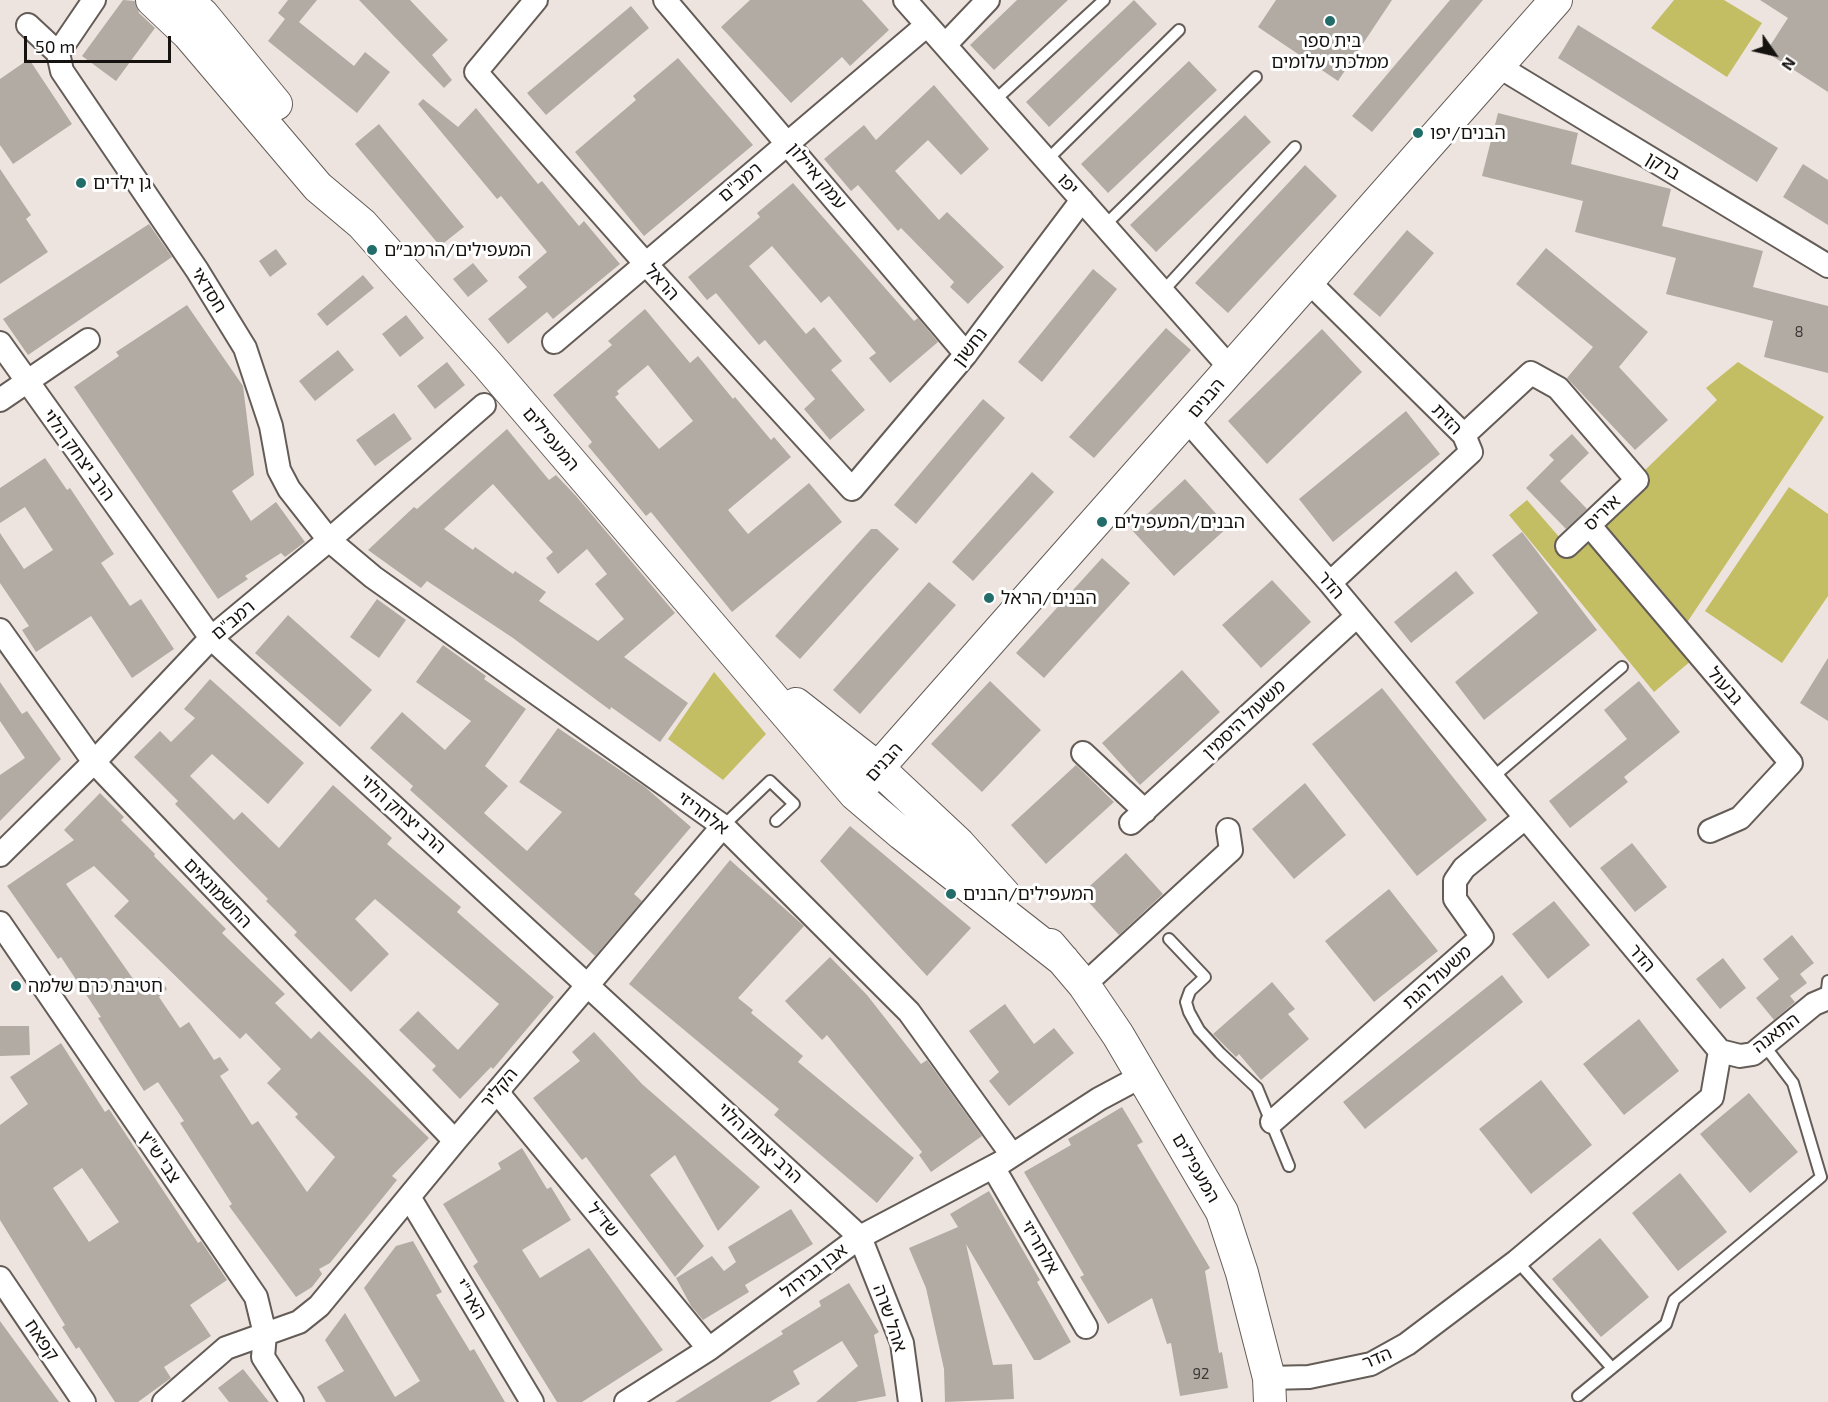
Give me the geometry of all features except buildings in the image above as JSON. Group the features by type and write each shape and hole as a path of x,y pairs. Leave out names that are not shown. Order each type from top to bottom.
{"street":[{"path":"58,53 94,0"},
{"name":"המעפילים","path":"152,0 188,34 318,187 362,224 488,365 855,794 902,834 1063,960"},
{"name":"המעפילים","path":"187,0 203,15 334,174 362,224"},
{"name":"הראל","path":"536,0 476,72 852,489"},
{"name":"עמק איילון","path":"665,0 966,354"},
{"name":"יפו","path":"905,0 1231,369"},
{"path":"945,45 988,0"},
{"name":"הבנים","path":"855,794 1556,0"},
{"name":"חסדאי","path":"28,25 58,53 62,71 197,270 245,348 271,426 279,470 289,489 329,540"},
{"name":"רמב\"ם","path":"554,342 645,262 927,25"},
{"name":"ברקן","path":"1498,66 1828,266"},
{"name":"נחשון","path":"852,489 966,354 1082,200"},
{"name":"הזית","path":"1307,280 1467,444 1330,583"},
{"path":"0,400 88,340"},
{"name":"הרב יצחק הלוי","path":"0,343 211,638 860,1237"},
{"name":"איריס","path":"1467,444 1495,406 1531,373 1558,388 1637,480 1567,546"},
{"name":"רמב\"ם","path":"0,855 94,762 211,638 329,540 484,405"},
{"name":"הדר","path":"1187,420 1330,583 1720,1051 1712,1097 1517,1261 1407,1344 1371,1364 1309,1377 1269,1390"},
{"name":"גבעול","path":"1590,526 1791,763 1740,818 1710,831"},
{"name":"אלחריזי","path":"329,540 373,577 723,826 909,1012 1002,1161 1086,1327"},
{"name":"משעול היסמין","path":"1083,753 1138,817 1357,616"},
{"name":"החשמונאים","path":"0,630 94,762 454,1141"},
{"name":"המעפילים","path":"737,657 879,769 959,844 1084,985 1142,1076 1222,1212 1242,1273 1269,1390"},
{"name":"משעול הגת","path":"1272,1122 1482,937 1455,899 1455,882 1464,868 1526,818"},
{"name":"הקליר","path":"164,1402 226,1348 299,1322 319,1306 454,1141 723,826"},
{"path":"1084,985 1231,850 1228,830"},
{"name":"צבי ש\"ץ","path":"0,923 256,1297 265,1335 263,1357 292,1402"},
{"name":"התאנה","path":"1720,1051 1740,1056 1753,1054 1827,993"},
{"name":"אבן גבירול","path":"626,1402 709,1349 860,1237 1002,1161 1099,1099 1142,1076"},
{"name":"שד\"ל","path":"496,1092 709,1349"},
{"name":"האר\"י","path":"409,1197 532,1402"},
{"name":"אהל שרה","path":"860,1237 902,1343 910,1402"},
{"name":"קפאח","path":"0,1278 84,1402"}],"lane":[{"path":"994,100 1104,0"},
{"path":"1047,160 1179,30"},
{"path":"1104,225 1256,77"},
{"path":"1163,291 1295,147"},
{"path":"1492,778 1622,667"},
{"path":"723,826 770,781 794,804 776,821"},
{"path":"1169,939 1205,977 1190,991 1186,1002 1189,1012 1199,1030 1257,1088 1289,1166"},
{"path":"1578,1396 1666,1324 1674,1300 1821,1177 1793,1083 1764,1045"},
{"path":"1517,1261 1612,1368"}],"shaded area":[{"path":"1674,0 1724,0 1762,23 1727,77 1651,28"},
{"path":"1738,362 1824,417 1680,633 1698,655 1654,692 1509,515 1527,500 1567,546 1717,400 1706,388"},
{"path":"1789,487 1828,514 1828,596 1782,663 1705,611"},
{"path":"714,672 766,734 723,780 668,739"}],"place":[{"name":"בית ספר ממלכתי עלומים","path":"1330,21"},
{"name":"הבנים/יפו","path":"1418,133"},
{"name":"גן ילדים","path":"81,183"},
{"name":"המעפילים/הרמב״ם","path":"372,250"},
{"name":"הבנים/המעפילים","path":"1102,522"},
{"name":"הבנים/הראל","path":"989,598"},
{"name":"המעפילים/הבנים","path":"951,894"},
{"name":"חטיבת כרם שלמה","path":"16,986"}]}
